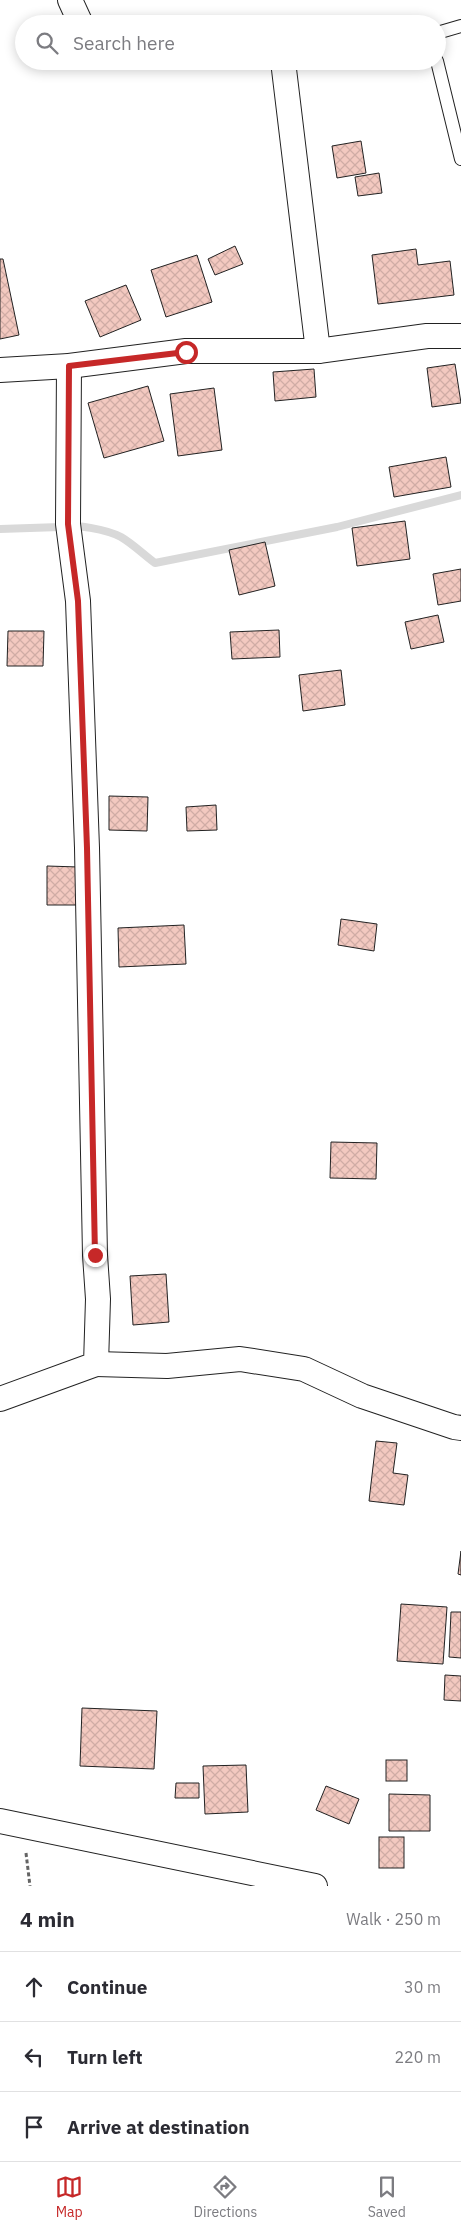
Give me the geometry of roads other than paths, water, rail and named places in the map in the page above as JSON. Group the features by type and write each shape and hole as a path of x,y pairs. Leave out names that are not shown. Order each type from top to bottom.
{"street":[{"path":"70,0 76,15"},
{"path":"284,70 318,351"},
{"path":"0,370 69,366 186,352 318,351 427,336 461,336"},
{"path":"69,366 68,524 78,601 87,848 94,1245 98,1299 96,1364"},
{"path":"0,1399 96,1364 167,1366 240,1359 304,1369 362,1396 454,1428 461,1428"},
{"path":"9,1823 315,1886"}],"lane":[{"path":"446,30 461,26"},
{"path":"439,70 461,160"}],"waterway":[{"path":"0,529 73,526 99,530 121,537 155,563 337,527 461,495"}]}
